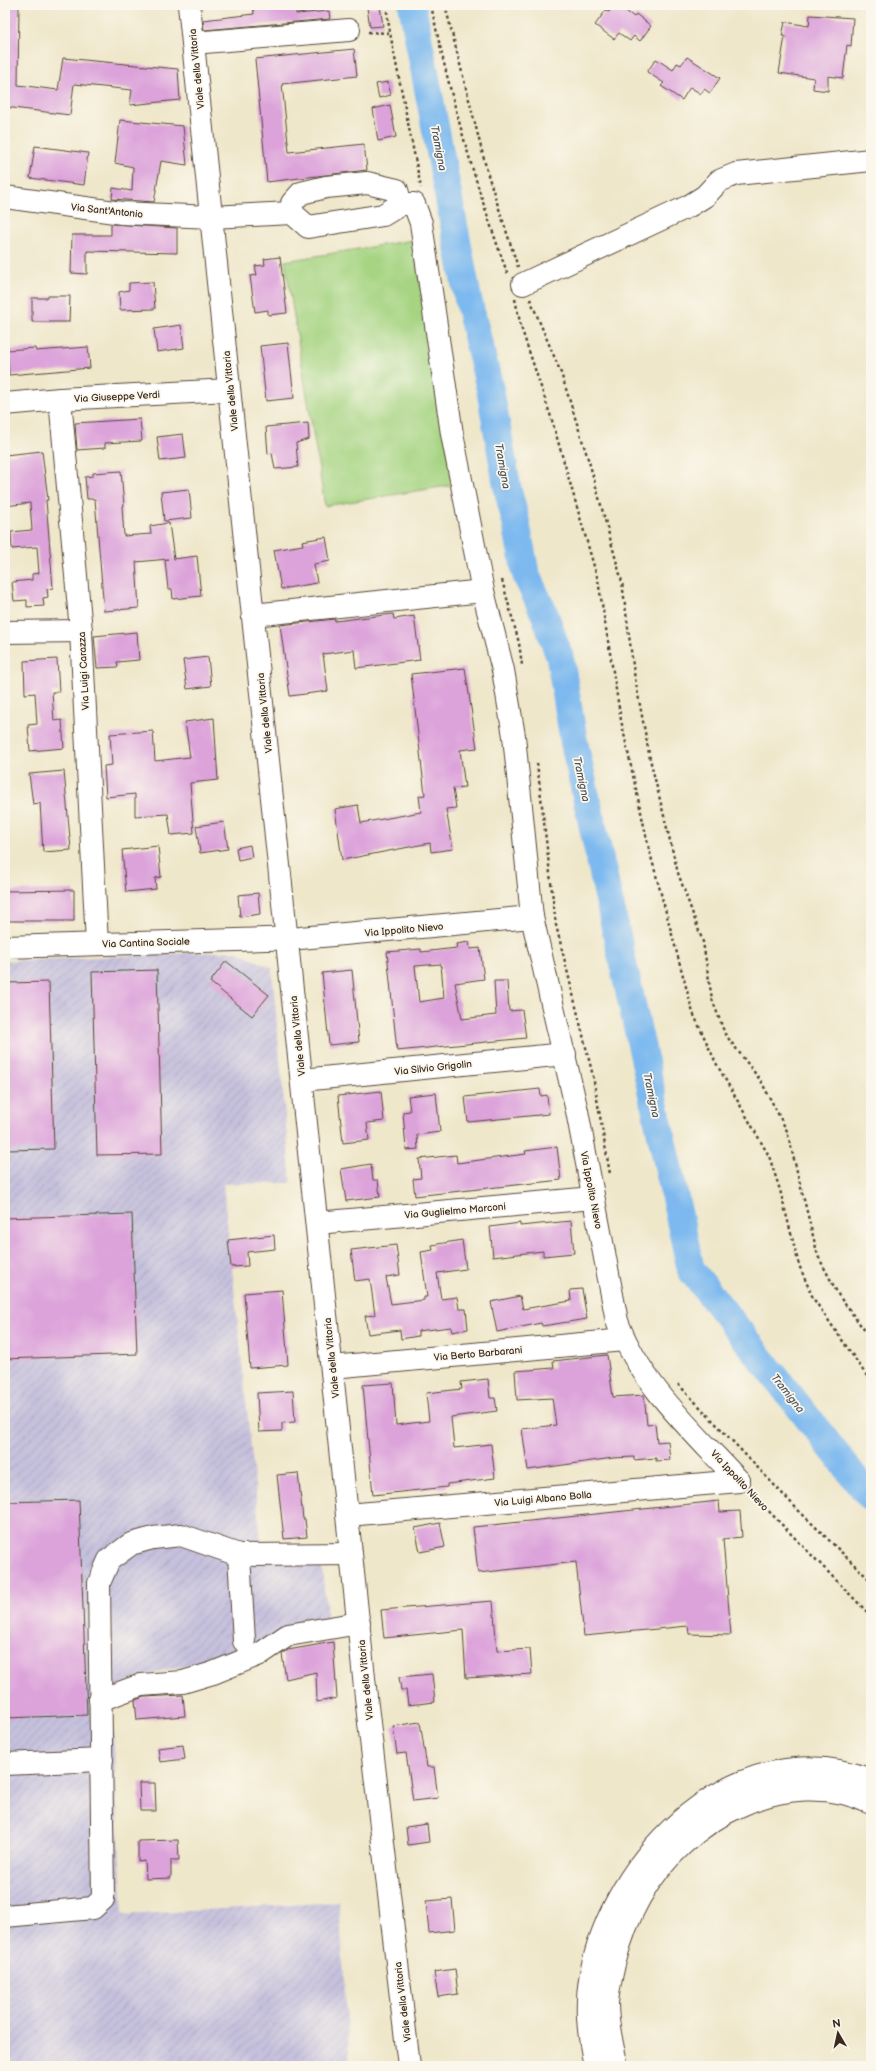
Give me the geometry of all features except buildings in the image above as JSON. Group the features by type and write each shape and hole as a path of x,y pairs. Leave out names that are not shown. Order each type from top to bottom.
{"main road":[{"name":"Viale della Vittoria","path":"189,5 358,1623 409,2066"},
{"path":"193,43 349,30"},
{"path":"515,285 689,206 705,196 719,181 736,174 871,160"},
{"path":"401,204 397,190 367,183 326,187 302,193 292,203 292,213 308,226 384,215 401,204 414,204 421,223 452,434 483,591 503,670 514,736 532,918"},
{"name":"Via Sant'Antonio","path":"5,198 122,213 210,217 292,213"},
{"name":"Via Giuseppe Verdi","path":"5,404 60,399 230,390"},
{"name":"Via Luigi Carazza","path":"60,399 81,631 96,944"},
{"path":"253,615 483,591"},
{"path":"5,632 81,631"},
{"name":"Via Ippolito Nievo","path":"287,938 532,918 565,1054 617,1321 624,1340 641,1370 658,1391 739,1480"},
{"name":"Via Cantina Sociale","path":"5,947 287,938"},
{"name":"Via Silvio Grigolin","path":"302,1080 565,1054"},
{"name":"Via Guglielmo Marconi","path":"317,1223 593,1198"},
{"name":"Via Berto Barbarani","path":"332,1367 624,1340"},
{"name":"Via Luigi Albano Bolla","path":"347,1516 739,1480"},
{"path":"5,1916 93,1908 103,1898 99,1583 109,1560 131,1544 181,1535 239,1555 351,1554"},
{"path":"239,1555 244,1641"},
{"path":"100,1700 141,1685 183,1682 213,1673 260,1654 288,1635 358,1623"},
{"path":"5,1764 102,1760"},
{"path":"595,2066 588,2019 588,1998 590,1979 599,1945 614,1906 629,1878 647,1854 669,1830 694,1809 721,1792 749,1780 776,1772 802,1769 824,1770 848,1773 871,1780"},
{"path":"617,2066 609,2028 607,2003 614,1966 632,1911 644,1890 666,1862 689,1839 713,1820 735,1808 767,1795 804,1789 844,1795 871,1803"}],"path":[{"path":"431,5 440,52 474,179 515,285 561,373 590,465 622,582 634,673 650,759 678,872 703,942 712,1000 725,1034 761,1081 787,1131 818,1256 839,1296 871,1339"},
{"path":"445,5 498,211 515,285 521,327 551,417 598,580 621,720 649,849 693,1014 716,1063 769,1156 780,1190 799,1265 813,1298 871,1382"},
{"path":"349,30 390,33"},
{"path":"603,1134 611,1179"},
{"path":"674,1379 798,1510 871,1581"},
{"name":"Via Ippolito Nievo","path":"739,1480 871,1616"}],"shaded area":[{"path":"236,951 272,968 291,1183 223,1184 262,1551 320,1551 329,1630 134,1678 111,1691 123,1915 339,1902 350,2066 5,2066 5,961"}],"green space":[{"path":"413,240 453,485 325,506 285,261"}],"waterway":[{"name":"Tramigna","path":"412,5 468,299 490,389 508,491 516,522 526,575 545,615 560,658 574,742 691,1270 871,1498"}]}
